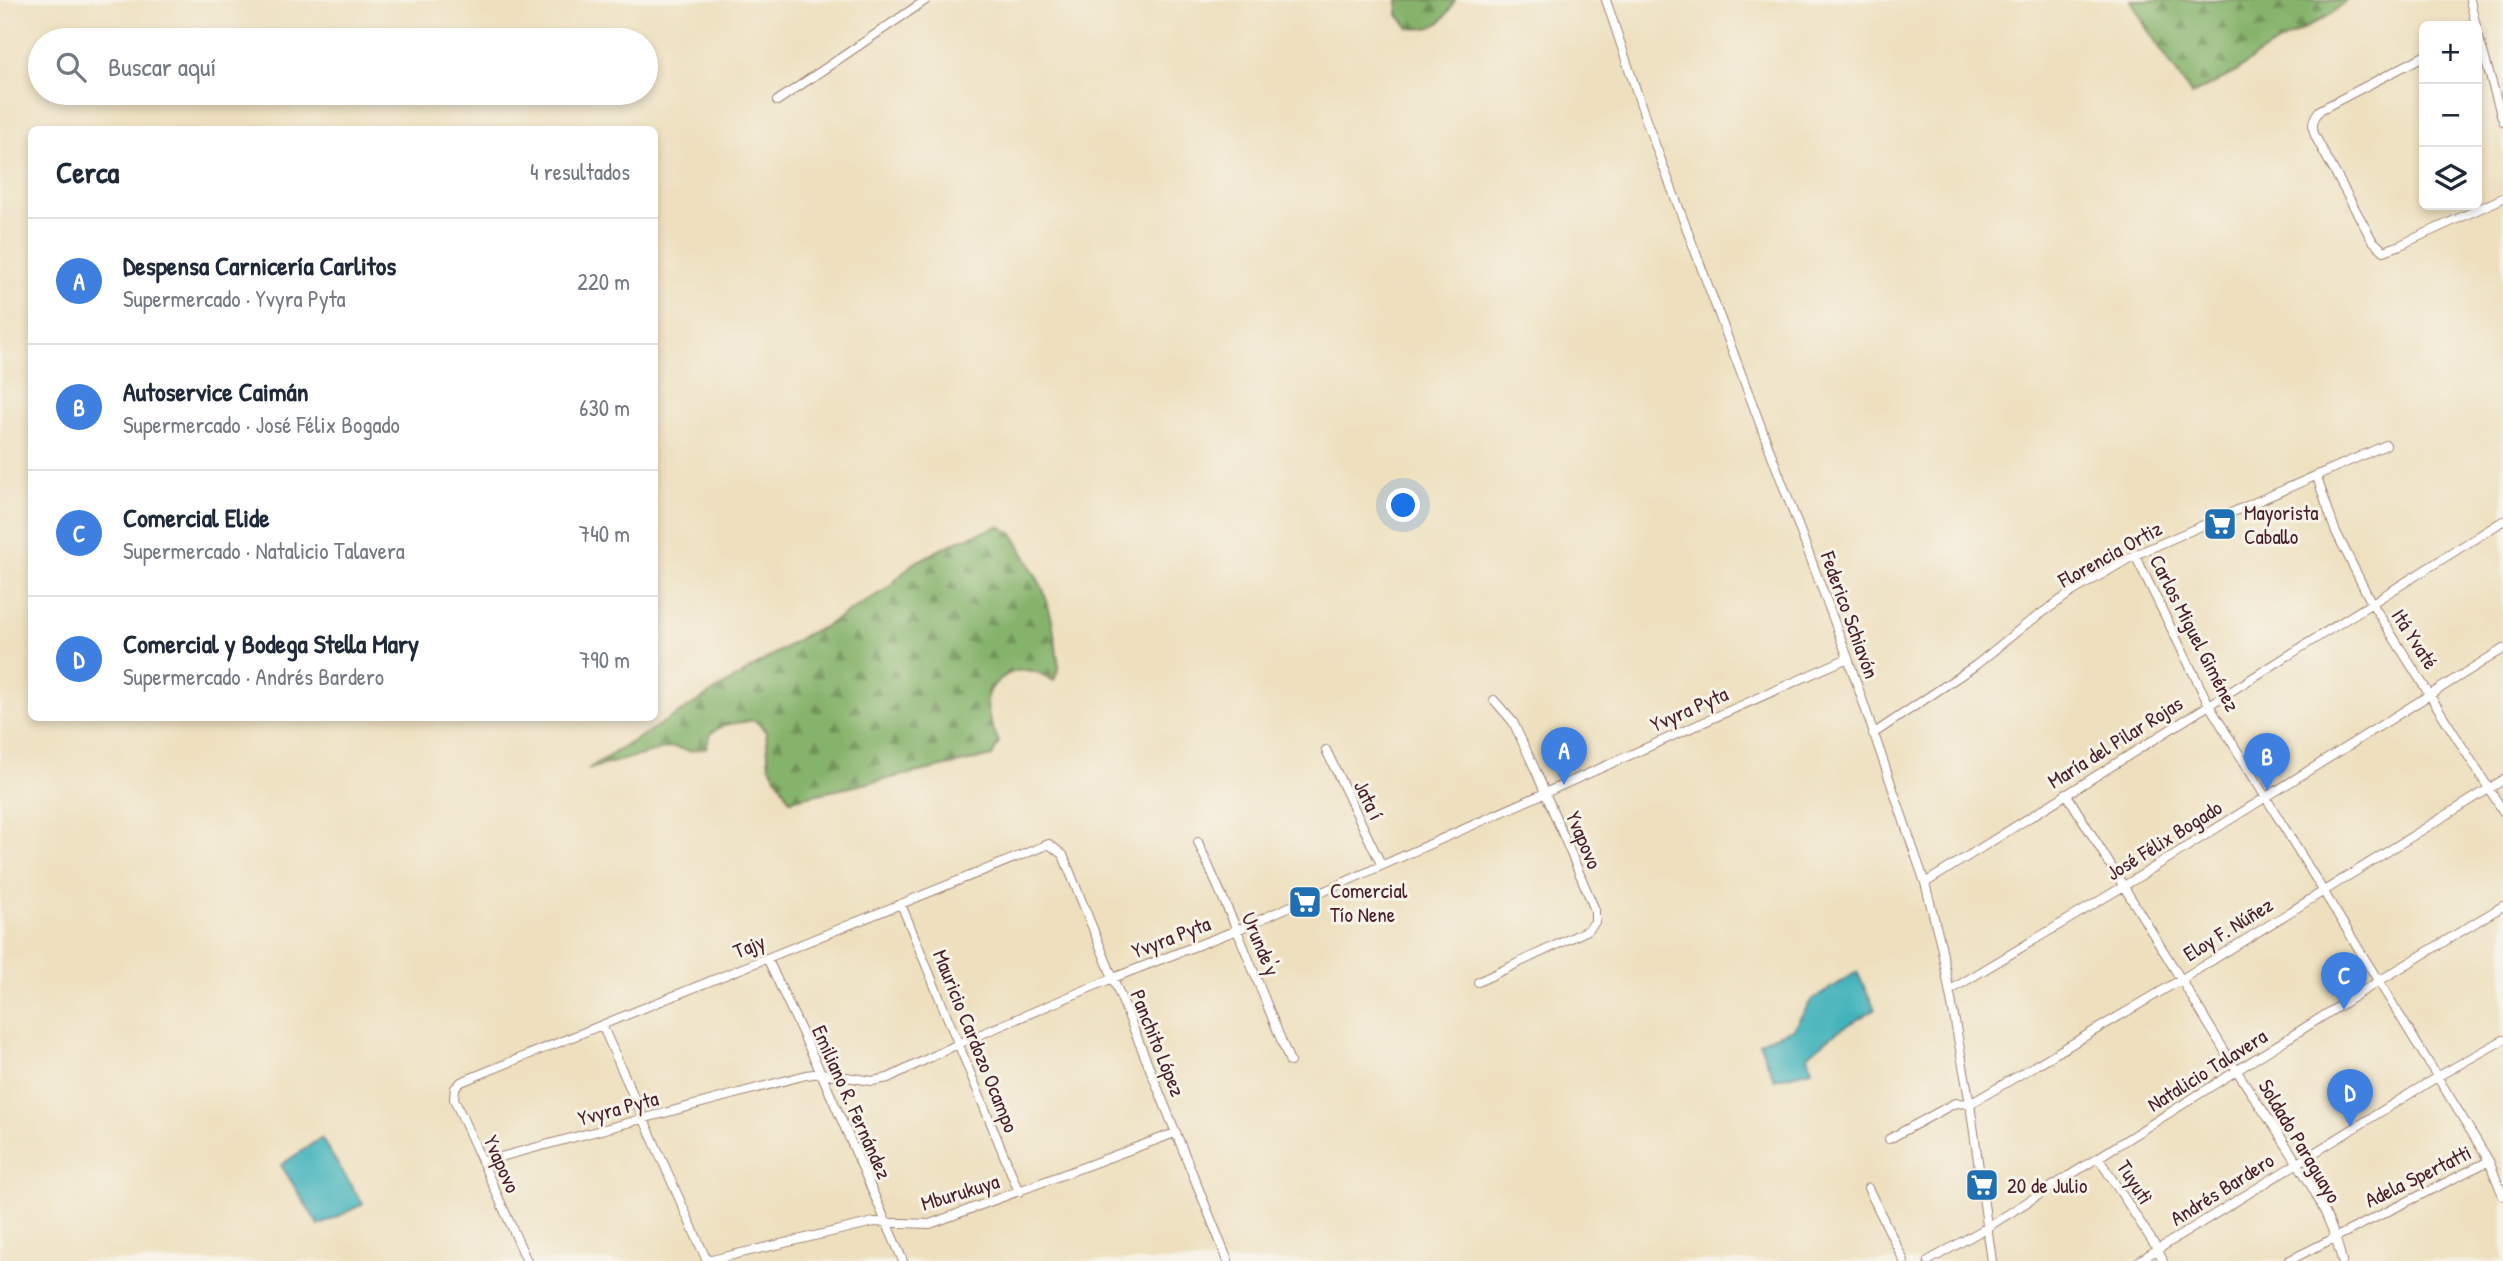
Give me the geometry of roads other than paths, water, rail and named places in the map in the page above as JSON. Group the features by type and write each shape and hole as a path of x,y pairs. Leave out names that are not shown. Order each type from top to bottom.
{"street":[{"path":"777,101 926,0"},
{"name":"Federico Schiavón","path":"1606,0 1647,123 1848,658 1925,883 1941,945 1970,1104 1992,1261"},
{"path":"2470,0 2474,21"},
{"path":"2482,49 2503,121"},
{"path":"2419,59 2320,110 2314,117 2312,127 2315,136 2372,240 2384,251 2503,198"},
{"name":"Florencia Ortiz","path":"1873,734 1976,665 2025,625 2063,599 2135,555 2386,445"},
{"name":"Itá Yvaté","path":"2316,477 2335,530 2371,602 2503,811"},
{"name":"María del Pilar Rojas","path":"1925,883 2503,521"},
{"name":"Carlos Miguel Giménez","path":"2135,555 2209,705 2489,1161 2503,1196"},
{"name":"José Félix Bogado","path":"1949,991 2124,886 2503,649"},
{"name":"Yvyra Pyta","path":"482,1162 821,1073 873,1081 880,1079 1113,978 1237,930 1848,658"},
{"name":"Yvapovo","path":"1478,982 1588,930 1595,922 1595,910 1513,722 1494,700"},
{"name":"Jata í","path":"1326,750 1381,864"},
{"name":"Eloy F. Núñez","path":"1889,1139 1955,1103 1970,1104 2182,979 2503,780"},
{"name":"Soldado Paraguayo","path":"2066,793 2237,1072 2297,1163 2336,1236 2342,1261"},
{"name":"Urunde'y","path":"1198,842 1290,1062"},
{"name":"Tajy","path":"461,1082 1049,844"},
{"name":"Panchito López","path":"1049,844 1063,855 1228,1261"},
{"name":"Mauricio Cardozo Ocampo","path":"901,904 1019,1192"},
{"name":"Natalicio Talavera","path":"1928,1261 1986,1228 2503,906"},
{"name":"Emiliano R. Fernández","path":"767,958 821,1073 903,1261"},
{"path":"603,1025 707,1261"},
{"name":"Andrés Bardero","path":"2140,1261 2437,1077 2503,1040"},
{"name":"Yvapovo","path":"461,1082 455,1087 454,1098 527,1261"},
{"name":"Mburukuya","path":"707,1261 874,1222 930,1224 1175,1133"},
{"name":"Tuyutì","path":"2099,1158 2163,1261"},
{"name":"Adela Spertatti","path":"2288,1261 2489,1161"},
{"path":"1868,1188 1904,1261"}],"water":[{"path":"1857,972 1875,1009 1835,1033 1808,1055 1812,1070 1774,1079 1759,1042 1793,1029 1811,1001"},
{"path":"321,1138 363,1204 319,1226 281,1165"}],"place":[{"name":"Mayorista Caballo","path":"2220,524"},
{"name":"Despensa Carnicería Carlitos","path":"1564,785"},
{"name":"Autoservice Caimán","path":"2267,791"},
{"name":"Comercial Tío Nene","path":"1305,902"},
{"name":"Comercial Elide","path":"2344,1010"},
{"name":"Comercial y Bodega Stella Mary","path":"2350,1127"},
{"name":"20 de Julio","path":"1982,1185"}]}
